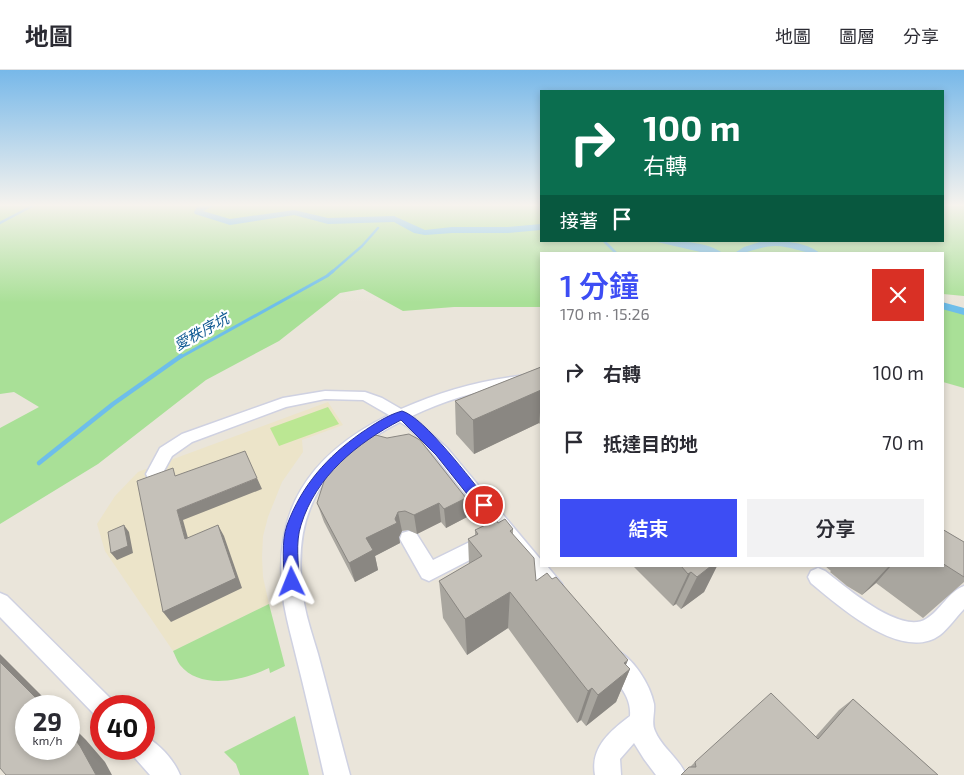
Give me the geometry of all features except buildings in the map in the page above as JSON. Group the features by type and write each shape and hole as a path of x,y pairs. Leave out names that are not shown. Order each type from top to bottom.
{"street":[{"path":"337,775 293,596 291,544 294,526 310,490 331,464 361,438 402,415 431,401 468,389 497,382 540,378"},
{"path":"154,474 166,452 188,438 283,403 325,395 365,396 402,415 413,423 441,452 567,605"},
{"path":"409,539 429,572 505,532"},
{"path":"818,577 878,622 905,630 926,631 932,628 964,595"},
{"path":"0,604 91,695"},
{"path":"604,649 635,686 642,710 640,723 643,735 673,775"},
{"path":"608,775 606,770 608,756 614,744 640,723"},
{"path":"153,760 166,775"}],"shaded area":[{"path":"328,402 343,425 302,440 303,452 282,482 268,517 263,536 262,557 263,577 269,604 173,651 105,551 97,524 115,496 138,472"}],"green space":[{"path":"0,237 540,237 540,242 944,242 944,237 964,237 964,296 944,294 944,252 540,252 540,307 454,307 403,311 363,289 340,293 279,341 206,380 98,464 0,524 0,428 39,407 14,392 0,394"},
{"path":"944,303 964,310 964,388 944,382"},
{"path":"328,407 339,424 279,446 270,428"},
{"path":"269,604 285,666 270,673 269,668 235,679 211,681 189,673 180,665 173,651"},
{"path":"295,716 309,775 240,775 236,764 224,752"}],"waterway":[{"name":"愛秩序坑","path":"332,272 370,237"},
{"path":"605,242 615,252"},
{"path":"664,242 698,247 713,252"},
{"path":"742,252 767,243 787,244 811,252"},
{"name":"愛秩序坑","path":"179,358 333,271"},
{"path":"944,306 964,312"},
{"name":"愛秩序坑","path":"39,463 113,404 181,356"}],"route":[{"path":"292,582 291,544 294,526 310,490 320,476 344,451 379,426 402,415 413,423 441,452 484,505"}]}
